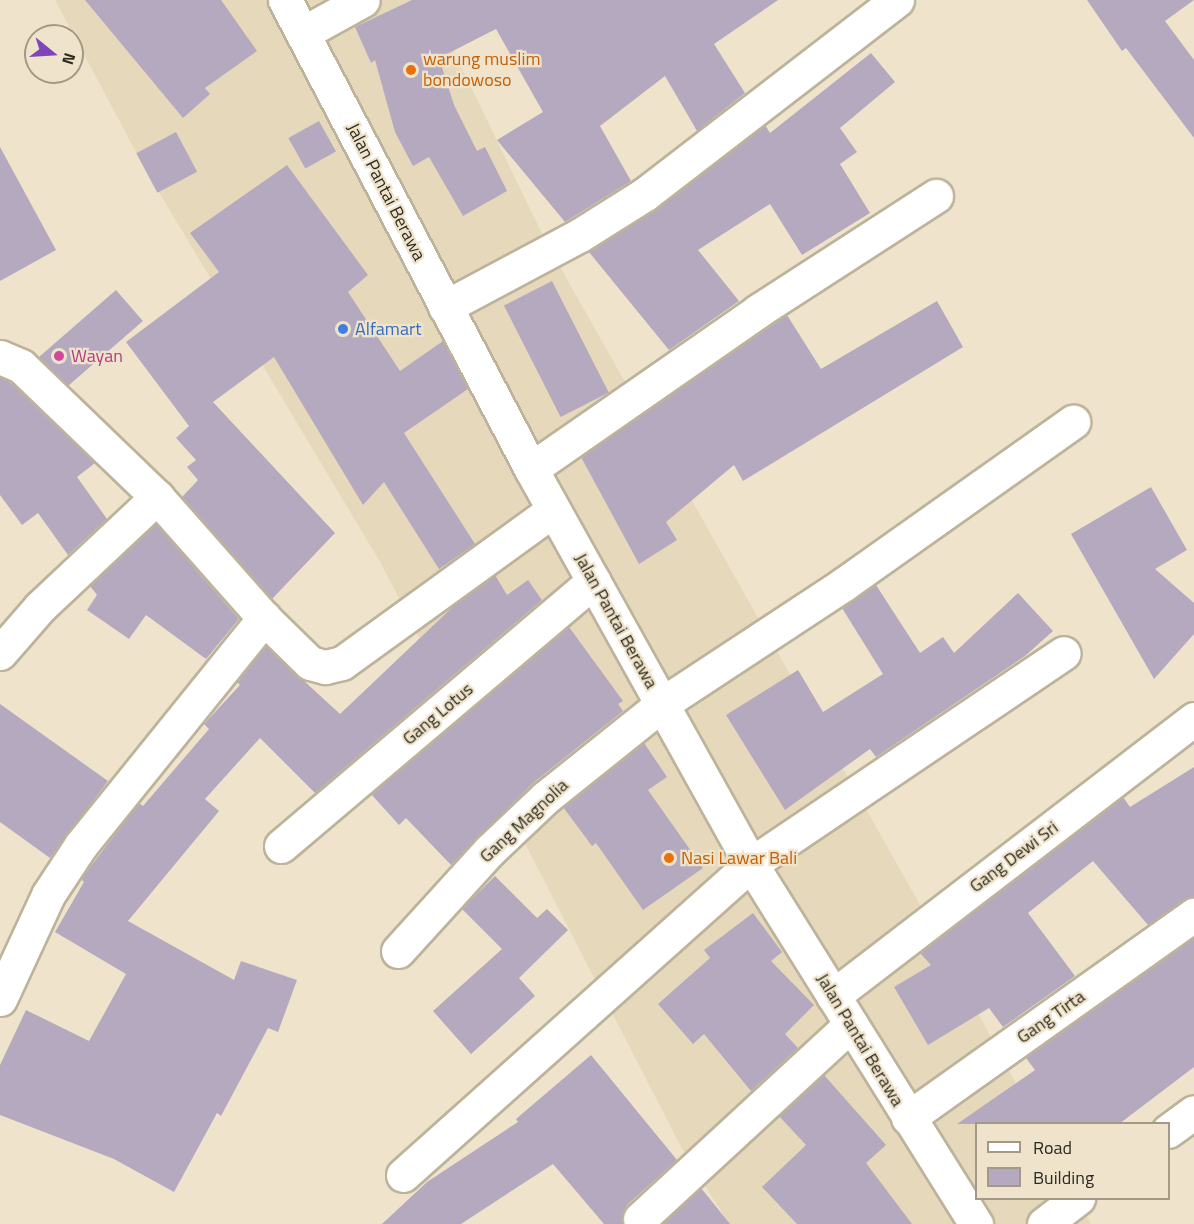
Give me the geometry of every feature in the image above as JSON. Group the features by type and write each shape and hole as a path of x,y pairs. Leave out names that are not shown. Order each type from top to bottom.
{"street":[{"name":"Jalan Pantai Berawa","path":"285,0 531,470 751,864 976,1224"},
{"path":"303,33 363,0"},
{"path":"445,307 580,235 645,194 897,0"},
{"path":"531,470 758,311 936,196"},
{"path":"0,357 21,366 157,497 264,618 310,663 325,667 342,663 553,510"},
{"name":"Gang Magnolia","path":"398,951 490,850 546,796 662,704 844,584 1073,422"},
{"path":"0,653 40,607 157,497"},
{"name":"Gang Lotus","path":"281,846 594,581"},
{"path":"0,999 48,895 81,845 264,618"},
{"path":"404,1176 751,864 1064,653"},
{"name":"Gang Dewi Sri","path":"834,996 1194,719"},
{"name":"Gang Tirta","path":"908,1118 1194,915"},
{"path":"640,1219 851,1024"},
{"path":"1170,1130 1194,1112"},
{"path":"1044,1224 1075,1200"}],"shaded area":[{"path":"55,0 429,0 546,242 919,903 1036,1122 975,1122 975,1200 1078,1200 1091,1224 729,1224 680,1145 383,567 144,167 84,54 84,24 68,24"}],"building":[{"path":"85,0 221,0 257,51 205,88 210,94 183,118"},
{"path":"412,0 778,0 714,44 745,93 697,131 665,76 600,126 631,181 565,222 497,140 543,112 496,29 439,58 454,105 477,151 485,147 507,191 463,216 429,157 413,166 395,132 375,60 371,63 355,27"},
{"path":"1087,0 1194,0 1165,21 1194,60 1194,138 1126,48 1122,51"},
{"path":"871,53 895,82 840,128 857,152 840,164 870,213 802,255 770,204 698,250 739,301 669,350 589,252 656,209 765,125 770,133"},
{"path":"319,121 336,152 305,169 288,138"},
{"path":"176,132 197,172 157,193 136,153"},
{"path":"0,147 56,250 0,281"},
{"path":"287,165 368,275 348,292 400,371 443,341 468,389 404,433 475,544 439,569 384,482 363,505 274,357 213,402 335,533 272,599 182,497 198,480 187,467 196,460 176,438 189,426 126,342 219,272 190,233"},
{"path":"552,281 609,392 561,417 504,306"},
{"path":"116,290 143,321 66,388 39,357"},
{"path":"937,301 963,347 743,481 734,465 666,522 677,540 639,564 581,457 787,315 821,369"},
{"path":"0,377 10,382 95,463 77,477 107,519 68,555 38,513 22,525 0,495"},
{"path":"1151,487 1187,550 1155,569 1194,603 1194,634 1154,679 1071,534"},
{"path":"156,524 239,619 206,659 146,615 129,639 87,610 97,595 90,586"},
{"path":"495,575 507,595 528,580 542,600 315,793 260,738 205,799 219,811 128,921 234,980 241,961 297,980 278,1032 268,1028 221,1116 217,1113 174,1192 114,1159 0,1115 0,1065 26,1010 89,1041 126,974 55,932 84,882 81,879 139,803 143,806 209,729 204,724 240,685 237,682 266,646 340,714 459,601"},
{"path":"876,585 920,653 943,637 954,653 1018,593 1053,631 1025,656 876,757 870,749 785,810 726,715 798,670 823,712 883,674 842,608"},
{"path":"569,627 623,701 618,704 623,711 533,783 451,865 406,818 399,825 371,794"},
{"path":"0,704 108,781 50,858 0,822"},
{"path":"644,743 667,777 648,790 703,868 643,910 596,843 592,846 563,807"},
{"path":"1194,767 1194,897 1148,925 1093,861 1028,913 1075,976 1003,1027 989,1008 928,1045 894,987 931,965 920,953 1123,797 1130,807"},
{"path":"495,876 537,918 547,909 568,930 519,978 535,996 471,1054 433,1011 502,949 462,909"},
{"path":"753,913 782,952 771,961 814,1005 785,1034 798,1048 751,1091 704,1034 693,1044 658,1004 710,958 704,950"},
{"path":"1194,938 1194,1067 1122,1122 957,1124 1035,1070 1026,1058"},
{"path":"591,1055 677,1160 627,1205 622,1224 604,1224 553,1164 461,1224 382,1224 427,1182 518,1122 516,1119"},
{"path":"824,1075 886,1145 866,1163 912,1224 797,1224 762,1187 806,1145 779,1116"},
{"path":"701,1188 730,1224 662,1224"}],"place":[{"name":"warung muslim bondowoso","path":"411,70"},
{"name":"Alfamart","path":"343,329"},
{"name":"Wayan","path":"59,356"},
{"name":"Nasi Lawar Bali","path":"669,858"}]}
